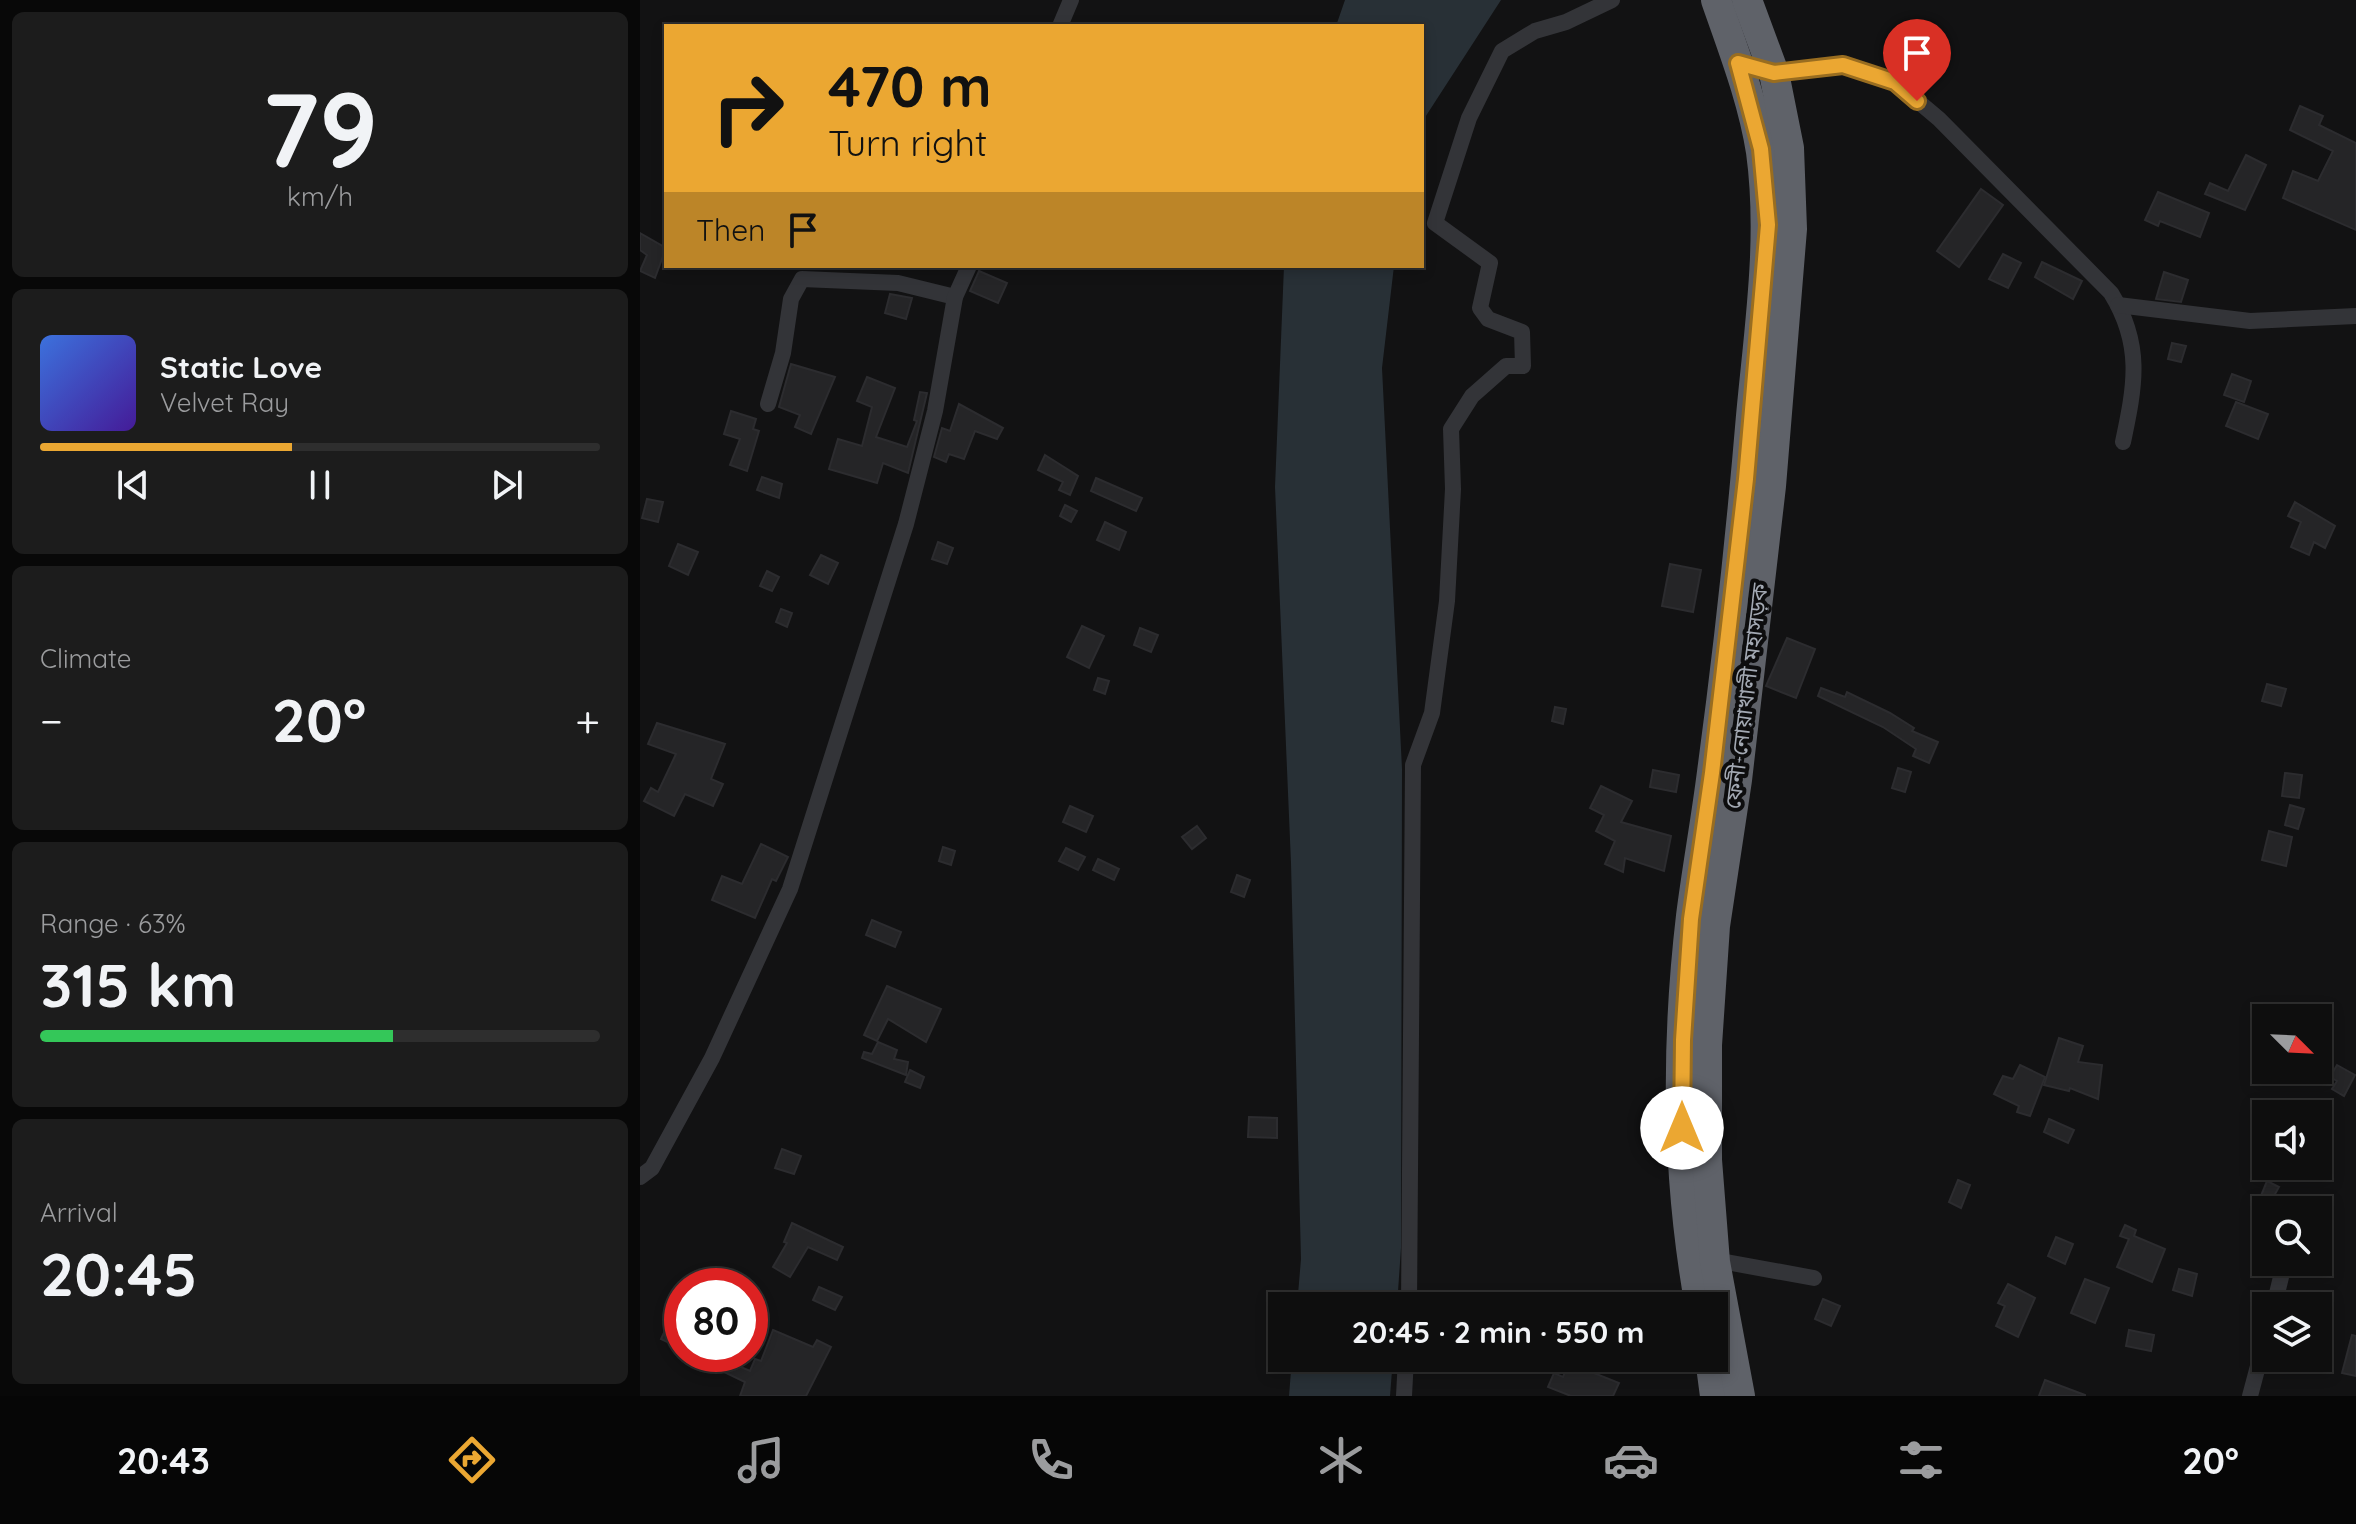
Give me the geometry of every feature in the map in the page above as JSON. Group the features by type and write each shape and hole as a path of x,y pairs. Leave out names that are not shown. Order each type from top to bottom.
{"highway":[{"name":"ফেনী-নোয়াখালী মহাসড়ক","path":"1716,0 1738,63 1761,149 1768,225 1743,510 1712,773 1691,919 1682,1084 1682,1158 1703,1255 1740,1396"},
{"name":"ফেনী-নোয়াখালী মহাসড়ক","path":"1701,1292 1707,1160 1707,1045 1715,926 1737,780 1771,486 1792,229 1789,148 1774,73 1747,0"},
{"path":"1712,1372 1715,1396"}],"street":[{"path":"1061,24 1071,0"},
{"path":"1409,1292 1413,765 1432,713 1447,601 1453,489 1451,429 1472,396 1506,366 1523,366 1522,332 1488,319 1480,308 1490,263 1435,223 1469,118 1502,51 1535,31 1566,22 1612,0"},
{"path":"1738,63 1774,73 1843,65 1895,82 1939,119 2111,293 2118,305 2135,356 2123,442"},
{"path":"640,1177 652,1168 712,1058 790,889 906,524 935,411 955,297 968,268"},
{"path":"768,404 783,353 791,299 802,279 898,283 955,297"},
{"path":"2118,305 2250,321 2356,316"},
{"path":"1703,1255 1814,1278"},
{"path":"2277,1292 2281,1277"},
{"path":"1404,1396 1405,1372"},
{"path":"2250,1396 2256,1372"}],"shaded area":[{"path":"1345,0 1501,0 1424,119 1424,24 1337,24"},
{"path":"1284,268 1394,268 1382,368 1402,769 1401,1248 1398,1292 1298,1292 1301,1259 1291,863 1275,487"},
{"path":"1291,1372 1392,1372 1390,1396 1289,1396"}],"building":[{"path":"2300,106 2323,116 2319,125 2356,143 2356,230 2283,198 2293,171 2318,181 2333,151 2290,130"},
{"path":"2246,155 2266,165 2245,210 2205,194 2210,183 2228,191"},
{"path":"1981,189 2003,205 1959,267 1937,251"},
{"path":"2158,192 2209,213 2200,237 2160,221 2158,226 2145,220"},
{"path":"640,233 664,247 655,278 640,271 647,255 640,250"},
{"path":"2003,254 2021,263 2008,288 1989,279"},
{"path":"2042,262 2082,281 2073,299 2035,277"},
{"path":"979,271 1007,283 998,303 970,291"},
{"path":"2164,272 2188,280 2181,302 2156,299"},
{"path":"890,294 912,298 906,319 885,313"},
{"path":"2172,343 2186,346 2181,362 2168,359"},
{"path":"791,364 835,377 811,434 795,427 800,415 779,407"},
{"path":"2232,374 2251,381 2244,402 2224,395"},
{"path":"867,377 895,388 876,437 907,447 917,421 914,420 920,392 927,393 908,473 883,463 877,483 829,469 838,439 862,446 872,407 857,401"},
{"path":"2236,402 2268,414 2258,439 2226,426"},
{"path":"959,404 1003,428 997,439 975,431 964,459 949,454 946,462 934,457 942,428 950,431"},
{"path":"731,411 756,419 753,429 759,431 747,471 730,465 740,439 724,434"},
{"path":"1045,455 1078,476 1070,495 1059,490 1063,482 1038,470"},
{"path":"762,477 782,484 779,498 757,490"},
{"path":"1096,478 1142,498 1136,511 1091,491"},
{"path":"647,499 663,502 658,522 642,518"},
{"path":"2295,502 2335,526 2325,548 2314,542 2309,555 2291,547 2301,522 2288,516"},
{"path":"1065,505 1077,511 1071,522 1060,516"},
{"path":"1105,522 1126,532 1119,550 1097,540"},
{"path":"938,542 953,548 947,564 932,559"},
{"path":"678,544 698,552 688,575 669,566"},
{"path":"821,555 838,563 828,584 810,575"},
{"path":"1670,564 1701,570 1693,612 1662,606"},
{"path":"767,571 779,577 772,591 760,586"},
{"path":"781,609 792,613 787,627 776,622"},
{"path":"1082,626 1104,636 1089,668 1067,657"},
{"path":"1140,628 1158,635 1151,652 1134,645"},
{"path":"1787,638 1815,649 1796,698 1766,686"},
{"path":"1098,678 1109,681 1105,694 1094,690"},
{"path":"2267,684 2286,689 2281,706 2262,701"},
{"path":"1821,688 1845,697 1847,692 1890,713 1914,728 1912,731 1938,742 1929,763 1913,756 1916,749 1883,727 1818,696"},
{"path":"1555,707 1566,709 1563,724 1552,721"},
{"path":"657,723 725,744 711,779 723,784 713,806 685,794 674,816 644,801 651,788 658,792 676,754 648,744"},
{"path":"1898,768 1911,772 1905,792 1892,788"},
{"path":"1653,770 1679,775 1676,792 1650,787"},
{"path":"2285,773 2302,775 2299,798 2282,796"},
{"path":"1601,786 1632,801 1621,822 1671,836 1664,871 1625,858 1623,872 1605,864 1615,841 1596,831 1604,815 1590,808"},
{"path":"2290,805 2304,809 2298,829 2285,825"},
{"path":"1070,806 1093,816 1086,832 1063,822"},
{"path":"1197,826 1206,838 1192,849 1182,837"},
{"path":"2269,831 2292,837 2286,866 2262,860"},
{"path":"761,844 788,857 776,881 772,879 755,918 712,900 722,876 742,884"},
{"path":"943,847 955,851 951,865 939,861"},
{"path":"1066,848 1085,857 1078,870 1059,861"},
{"path":"1098,859 1119,869 1114,880 1093,870"},
{"path":"1237,875 1250,880 1244,897 1231,892"},
{"path":"872,920 901,932 895,947 866,935"},
{"path":"887,986 941,1009 926,1042 888,1019 877,1041 864,1035"},
{"path":"2059,1038 2083,1046 2078,1062 2102,1065 2098,1099 2070,1088 2069,1091 2044,1085"},
{"path":"878,1042 897,1050 894,1059 908,1062 906,1075 862,1058 864,1052 872,1054"},
{"path":"2020,1065 2045,1077 2030,1116 2017,1112 2019,1106 1994,1094 2003,1076 2013,1079"},
{"path":"2337,1065 2355,1075 2344,1096 2332,1089 2337,1081 2332,1078"},
{"path":"910,1070 924,1077 920,1088 905,1082"},
{"path":"1249,1117 1277,1118 1277,1138 1248,1137"},
{"path":"2049,1119 2074,1130 2068,1143 2044,1132"},
{"path":"782,1149 801,1156 794,1174 775,1168"},
{"path":"1958,1180 1970,1185 1961,1208 1949,1202"},
{"path":"2267,1181 2279,1187 2274,1196 2261,1196"},
{"path":"792,1223 843,1247 837,1260 808,1247 790,1277 773,1267 787,1243 784,1242"},
{"path":"2125,1225 2136,1230 2134,1236 2165,1249 2152,1282 2117,1267 2129,1239 2120,1236"},
{"path":"2056,1237 2073,1244 2065,1264 2048,1256"},
{"path":"2179,1269 2197,1274 2192,1296 2173,1290"},
{"path":"2085,1279 2109,1288 2095,1323 2071,1313"},
{"path":"2008,1284 2035,1298 2018,1337 1996,1326 2005,1306 1998,1303"},
{"path":"819,1287 842,1297 835,1310 813,1300"},
{"path":"1823,1299 1840,1306 1831,1326 1815,1319"},
{"path":"773,1330 813,1347 817,1340 831,1347 806,1396 740,1396 745,1382 724,1372 768,1372 768,1343"},
{"path":"2129,1330 2154,1335 2151,1351 2126,1346"},
{"path":"2352,1335 2356,1336 2356,1376 2342,1373"},
{"path":"1565,1372 1592,1372 1619,1383 1613,1396 1571,1396 1548,1387 1554,1373 1563,1377"},
{"path":"2045,1380 2085,1395 2085,1396 2039,1396"}],"route":[{"path":"1682,1128 1683,1040 1691,919 1712,773 1746,479 1768,225 1761,149 1738,63 1774,73 1843,65 1895,82 1917,101"}]}
